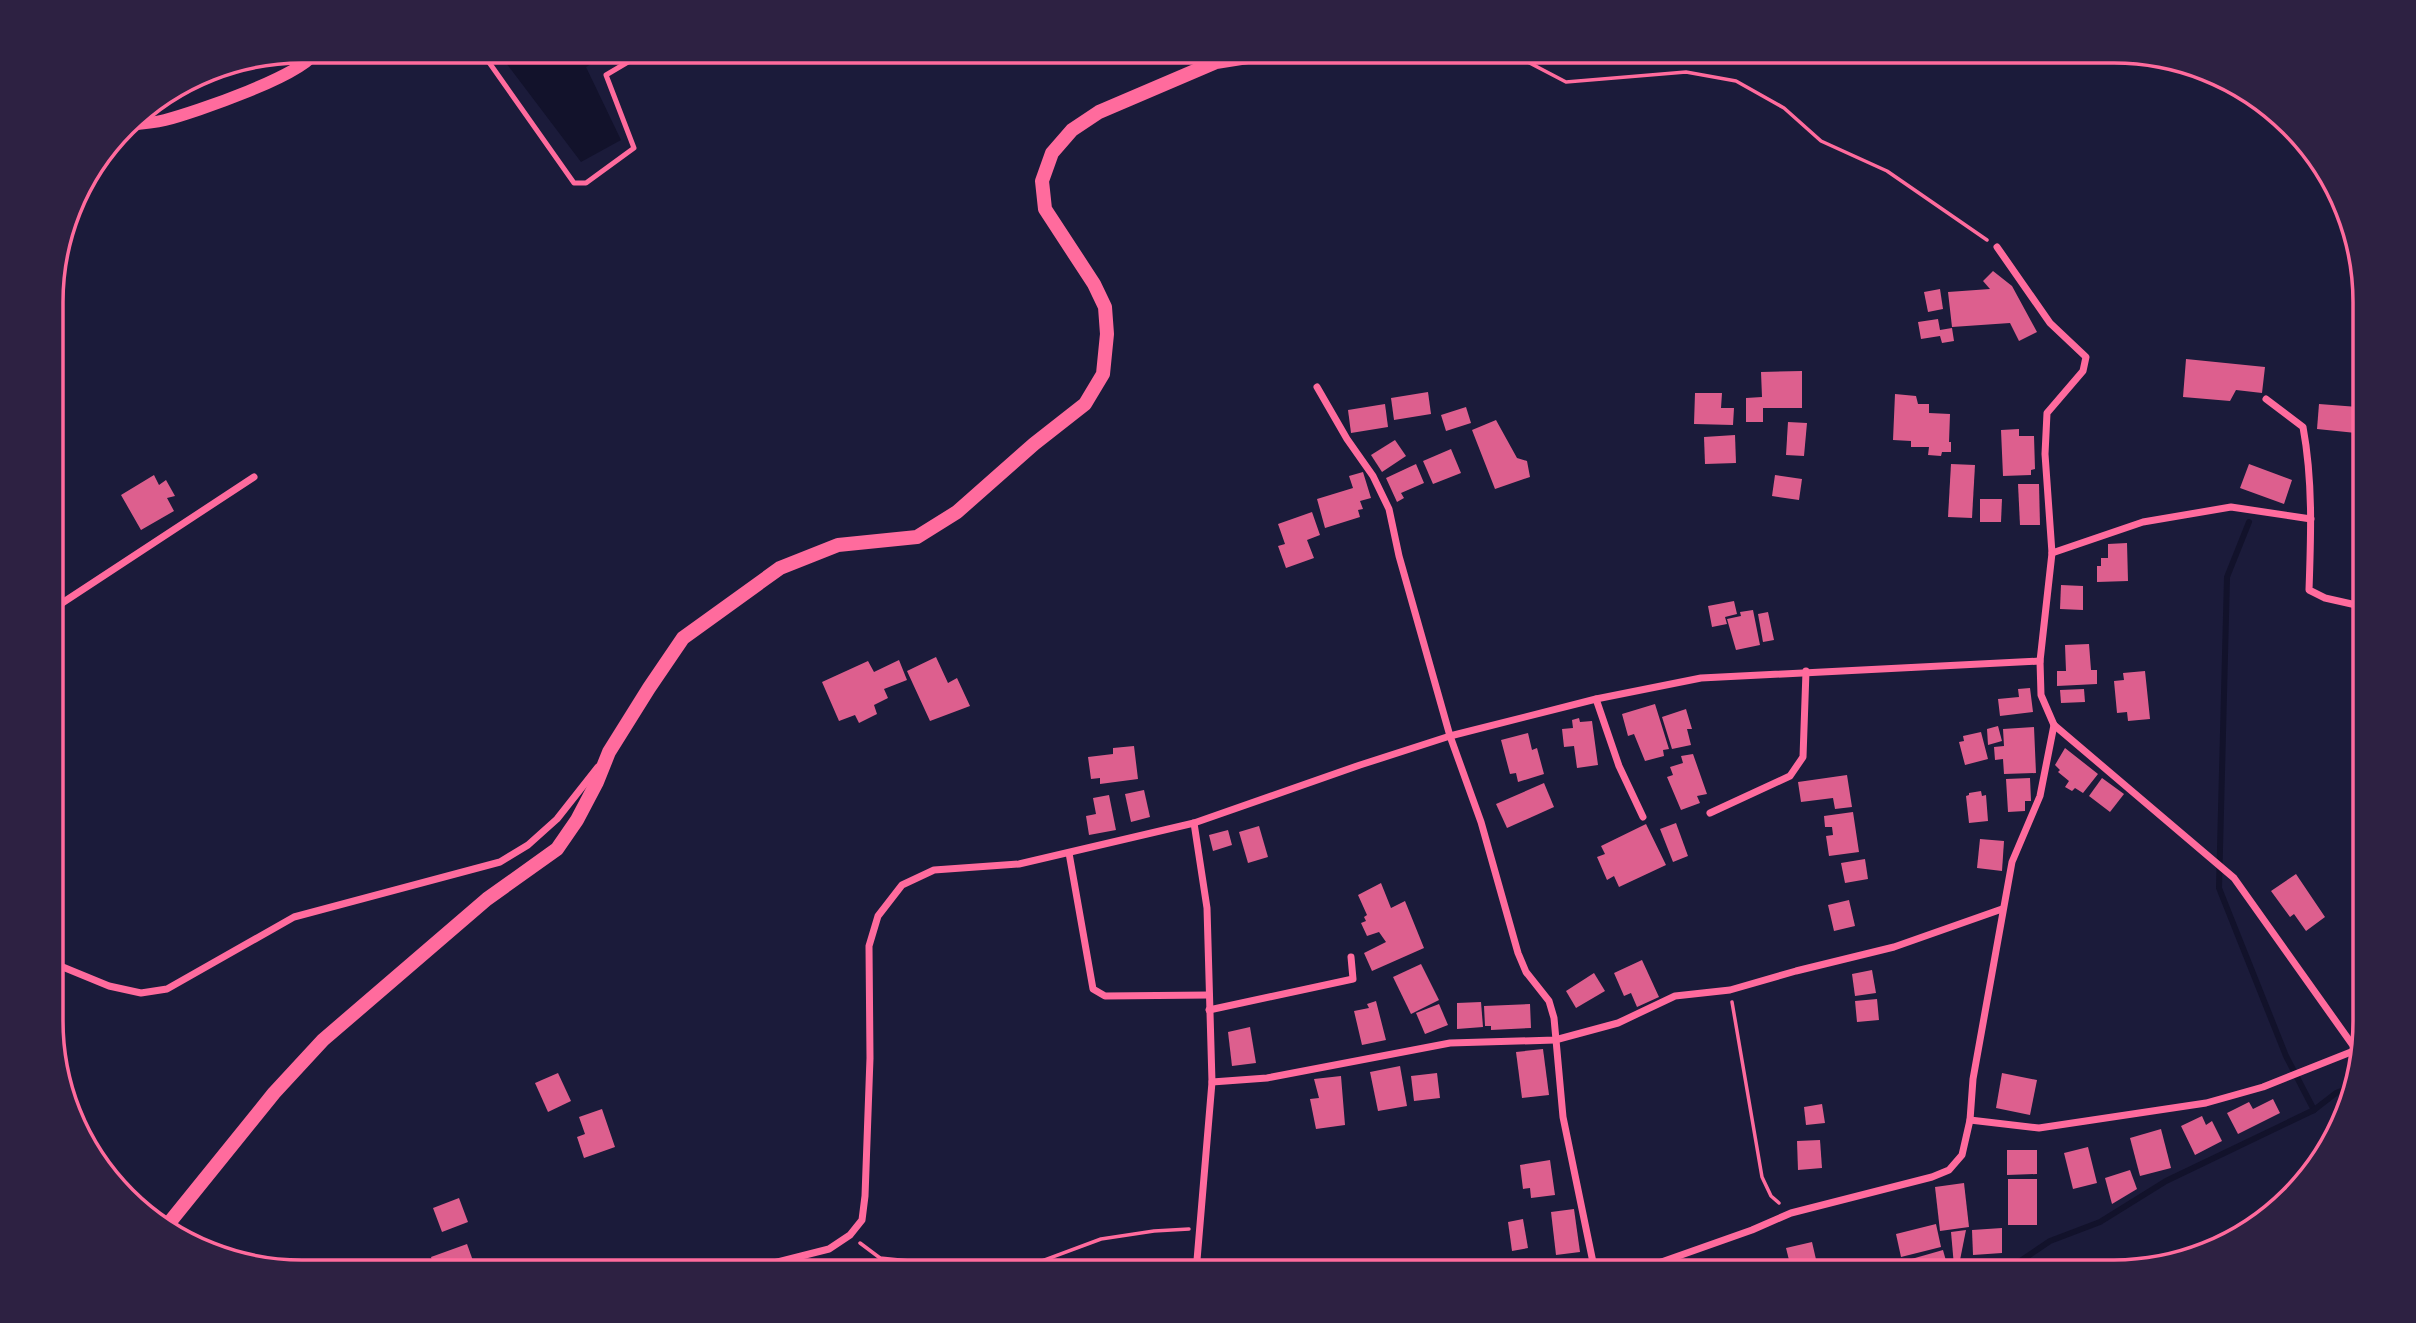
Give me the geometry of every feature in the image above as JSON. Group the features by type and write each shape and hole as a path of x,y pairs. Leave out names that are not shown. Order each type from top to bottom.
{"main road":[{"path":"171,1221 274,1093 323,1040 487,900 556,849 577,820 609,752 683,638 780,568 838,545 917,537 957,512 1034,444 1085,404 1103,374 1107,334 1105,307 1094,284 1045,209 1042,181 1052,153 1072,130 1100,112 1213,63"}],"street":[{"path":"144,123 165,120 275,81 304,64"},
{"path":"1997,247 2050,323 2086,357 2083,371 2047,413 2045,454 2052,553 2040,661 2041,695 2054,725 2234,878 2352,1043"},
{"path":"1317,387 1346,439 1373,476 1389,509 1399,556 1450,736 1481,822 1518,953 1526,972 1549,1001 1554,1018 1563,1117 1592,1259"},
{"path":"2266,399 2302,427 2308,454 2311,519 2309,590 2325,598 2353,604"},
{"path":"64,602 254,477"},
{"path":"2052,553 2143,522 2231,507 2311,519"},
{"path":"787,1260 829,1249 850,1235 862,1220 870,1059 869,946 878,916 902,885 934,870 1019,864 1194,823 1450,736 1596,699 1701,678 2040,661"},
{"path":"1710,813 1790,776 1802,757 1806,671"},
{"path":"1596,699 1619,766 1643,817"},
{"path":"1669,1259 1791,1213 1907,1184 1949,1170 1962,1156 2012,862 2040,796 2054,725"},
{"path":"63,967 109,986 141,993 167,989 294,917 500,862 528,845 556,819 609,752"},
{"path":"1194,823 1208,908 1212,1082 1197,1260"},
{"path":"1069,853 1093,989 1105,996 1209,995"},
{"path":"1212,1082 1267,1078 1450,1044 1555,1040 1618,1023 1675,996 1730,990 1894,947 2002,909"},
{"path":"1209,1010 1353,979 1351,957"},
{"path":"1970,1120 2039,1128 2206,1103 2263,1087 2351,1055"}],"lane":[{"path":"490,64 574,183 586,183 634,148 606,75 625,64"}],"path":[{"path":"1530,63 1566,82 1686,72 1736,81 1784,108 1821,141 1887,172 1997,247"},
{"path":"1730,990 1762,1177 1771,1196 1791,1213"},
{"path":"1045,1260 1101,1239 1199,1228"},
{"path":"850,1235 880,1258 897,1260"}],"shaded area":[{"path":"507,64 592,64 586,67 621,140 581,162"}],"building":[{"path":"1993,271 2012,286 2037,332 2019,341 2010,323 1952,327 1948,292 1990,289 1983,281"},
{"path":"1940,289 1943,309 1928,312 1924,292"},
{"path":"1938,319 1940,330 1952,328 1954,341 1942,343 1940,336 1921,339 1918,322"},
{"path":"2186,359 2265,367 2262,393 2236,390 2230,401 2183,397"},
{"path":"1802,371 1802,408 1763,408 1763,422 1746,422 1746,398 1762,397 1761,372"},
{"path":"1428,392 1431,414 1394,420 1391,398"},
{"path":"1695,393 1722,393 1721,408 1734,408 1733,425 1694,424"},
{"path":"1895,394 1916,396 1918,404 1929,404 1929,413 1950,414 1951,452 1942,452 1941,456 1928,455 1929,447 1911,447 1911,441 1893,440"},
{"path":"1385,404 1388,427 1351,433 1348,410"},
{"path":"2319,404 2353,407 2353,433 2317,429"},
{"path":"1466,407 1471,423 1446,431 1441,415"},
{"path":"1496,420 1517,458 1527,461 1530,477 1495,489 1472,430"},
{"path":"1788,422 1807,423 1804,456 1786,455"},
{"path":"2019,429 2019,436 2034,436 2035,469 2031,470 2031,475 2003,476 2001,430"},
{"path":"1735,435 1736,463 1705,464 1704,437"},
{"path":"1395,440 1406,456 1382,472 1371,455"},
{"path":"1451,449 1461,473 1433,484 1423,461"},
{"path":"1416,464 1424,483 1401,493 1404,498 1397,502 1386,478"},
{"path":"1951,464 1975,465 1972,518 1948,517"},
{"path":"2249,464 2292,480 2284,504 2240,488"},
{"path":"1363,472 1371,498 1360,501 1363,509 1358,510 1360,517 1325,528 1317,499 1353,488 1349,476"},
{"path":"154,475 159,485 166,480 175,496 167,498 174,511 141,530 121,495"},
{"path":"1775,475 1802,479 1799,500 1772,496"},
{"path":"2018,484 2039,484 2040,525 2020,525"},
{"path":"1980,499 2002,499 2001,522 1980,522"},
{"path":"1312,512 1320,535 1307,540 1314,558 1286,568 1278,546 1285,544 1278,524"},
{"path":"2127,543 2128,581 2097,582 2097,566 2101,566 2101,558 2108,558 2108,544"},
{"path":"2061,585 2083,586 2083,610 2060,609"},
{"path":"1734,601 1737,614 1725,617 1727,624 1712,627 1708,606"},
{"path":"1753,610 1760,645 1736,650 1727,619 1741,616 1740,612"},
{"path":"1768,612 1774,640 1763,642 1758,614"},
{"path":"2089,644 2091,670 2097,670 2097,684 2057,686 2057,671 2066,671 2065,645"},
{"path":"936,657 948,683 957,678 970,706 930,721 907,671"},
{"path":"899,660 907,680 884,689 888,698 874,705 877,714 859,723 855,715 839,721 822,682 868,661 874,672"},
{"path":"2145,671 2150,719 2128,721 2127,712 2117,713 2114,681 2124,680 2123,673"},
{"path":"2030,688 2033,712 2000,716 1998,699 2019,697 2018,689"},
{"path":"2084,689 2085,702 2061,703 2060,690"},
{"path":"1655,704 1669,749 1663,750 1664,756 1645,761 1634,734 1628,736 1622,714"},
{"path":"1686,709 1692,729 1687,729 1691,745 1672,749 1662,717"},
{"path":"1579,718 1580,722 1592,721 1598,765 1577,768 1574,746 1564,747 1562,729 1573,728 1572,720"},
{"path":"1998,726 2002,741 1988,745 1987,729"},
{"path":"2034,727 2036,773 2004,774 2003,759 1995,760 1994,747 2004,746 2003,729"},
{"path":"1981,732 1988,759 1965,765 1959,742 1964,741 1963,736"},
{"path":"1528,733 1532,750 1537,748 1544,774 1518,782 1516,773 1510,774 1501,740"},
{"path":"1134,746 1138,779 1100,784 1100,778 1091,779 1088,757 1113,754 1113,748"},
{"path":"2065,748 2098,774 2083,793 2075,788 2072,791 2065,787 2069,781 2058,772 2060,770 2055,765"},
{"path":"1693,754 1707,794 1697,796 1700,803 1681,810 1667,777 1673,775 1670,767 1683,763 1681,756"},
{"path":"1847,775 1852,807 1835,809 1833,798 1801,802 1798,782"},
{"path":"2030,778 2031,801 2025,801 2025,811 2008,812 2006,779"},
{"path":"2102,778 2124,794 2110,812 2089,796"},
{"path":"1544,783 1554,807 1507,828 1496,804"},
{"path":"1144,790 1150,817 1131,822 1125,794"},
{"path":"1981,791 1982,796 1986,795 1988,821 1969,823 1966,796"},
{"path":"1109,795 1116,830 1089,835 1086,816 1096,814 1093,798"},
{"path":"1853,812 1859,852 1829,856 1826,836 1833,835 1832,827 1825,827 1824,816"},
{"path":"1676,823 1688,856 1673,862 1660,829"},
{"path":"1646,824 1666,865 1619,887 1614,876 1607,880 1597,857 1605,854 1601,846"},
{"path":"1259,826 1268,857 1248,863 1239,832"},
{"path":"1228,830 1232,845 1213,851 1209,835"},
{"path":"1980,839 2004,841 2002,871 1977,868"},
{"path":"1865,859 1868,879 1845,883 1841,863"},
{"path":"2296,874 2325,917 2306,931 2294,914 2290,917 2271,891"},
{"path":"1381,883 1391,908 1405,901 1424,948 1372,971 1364,953 1386,942 1379,932 1367,936 1361,923 1366,921 1364,917 1367,915 1358,895"},
{"path":"1849,900 1855,926 1834,931 1828,905"},
{"path":"1642,960 1659,997 1637,1007 1631,993 1624,996 1614,973"},
{"path":"1421,964 1439,1000 1411,1014 1393,977"},
{"path":"1872,970 1876,993 1855,996 1852,974"},
{"path":"1594,973 1605,991 1576,1008 1566,991"},
{"path":"1877,999 1879,1020 1857,1022 1855,1001"},
{"path":"1376,1001 1386,1040 1362,1045 1354,1011 1369,1008 1367,1004"},
{"path":"1481,1002 1483,1027 1457,1029 1457,1003"},
{"path":"1439,1004 1448,1025 1425,1034 1416,1013"},
{"path":"1530,1004 1531,1028 1491,1030 1491,1026 1485,1026 1484,1006"},
{"path":"1250,1027 1256,1063 1232,1066 1228,1032"},
{"path":"1543,1049 1549,1095 1522,1098 1516,1052"},
{"path":"1400,1066 1407,1106 1378,1111 1370,1072"},
{"path":"558,1073 571,1101 548,1112 535,1083"},
{"path":"1437,1073 1440,1098 1414,1101 1411,1076"},
{"path":"2002,1073 2037,1080 2030,1115 1996,1108"},
{"path":"1341,1076 1345,1125 1316,1129 1310,1099 1319,1098 1314,1079"},
{"path":"2273,1099 2280,1113 2238,1134 2227,1113 2249,1102 2253,1109"},
{"path":"1822,1104 1825,1123 1806,1125 1804,1107"},
{"path":"602,1109 615,1147 584,1158 577,1137 585,1134 579,1117"},
{"path":"2202,1116 2206,1125 2212,1121 2222,1141 2195,1155 2181,1126"},
{"path":"2161,1129 2171,1168 2140,1176 2130,1138"},
{"path":"1820,1140 1822,1168 1798,1170 1797,1141"},
{"path":"2088,1147 2097,1183 2073,1189 2064,1153"},
{"path":"2007,1150 2037,1150 2037,1174 2007,1175"},
{"path":"1550,1160 1555,1195 1531,1198 1530,1188 1523,1189 1520,1165"},
{"path":"2130,1170 2137,1189 2112,1204 2105,1178"},
{"path":"2008,1179 2037,1179 2037,1225 2008,1225"},
{"path":"1964,1183 1969,1227 1940,1231 1935,1187"},
{"path":"459,1198 468,1222 442,1232 433,1208"},
{"path":"1574,1209 1580,1252 1556,1255 1551,1212"},
{"path":"1523,1219 1528,1248 1512,1251 1508,1222"},
{"path":"1936,1224 1941,1247 1901,1257 1896,1234"},
{"path":"2002,1228 2002,1253 1973,1255 1972,1230"},
{"path":"1966,1230 1960,1259 1953,1259 1951,1232"},
{"path":"1812,1242 1816,1259 1789,1259 1786,1248"},
{"path":"467,1244 473,1260 432,1260 431,1257"},
{"path":"1943,1250 1946,1259 1911,1259"}],"waterway":[{"path":"2249,522 2227,577 2219,888 2286,1056 2314,1110"},
{"path":"2023,1259 2050,1241 2100,1222 2166,1181 2314,1110 2342,1090"}]}
